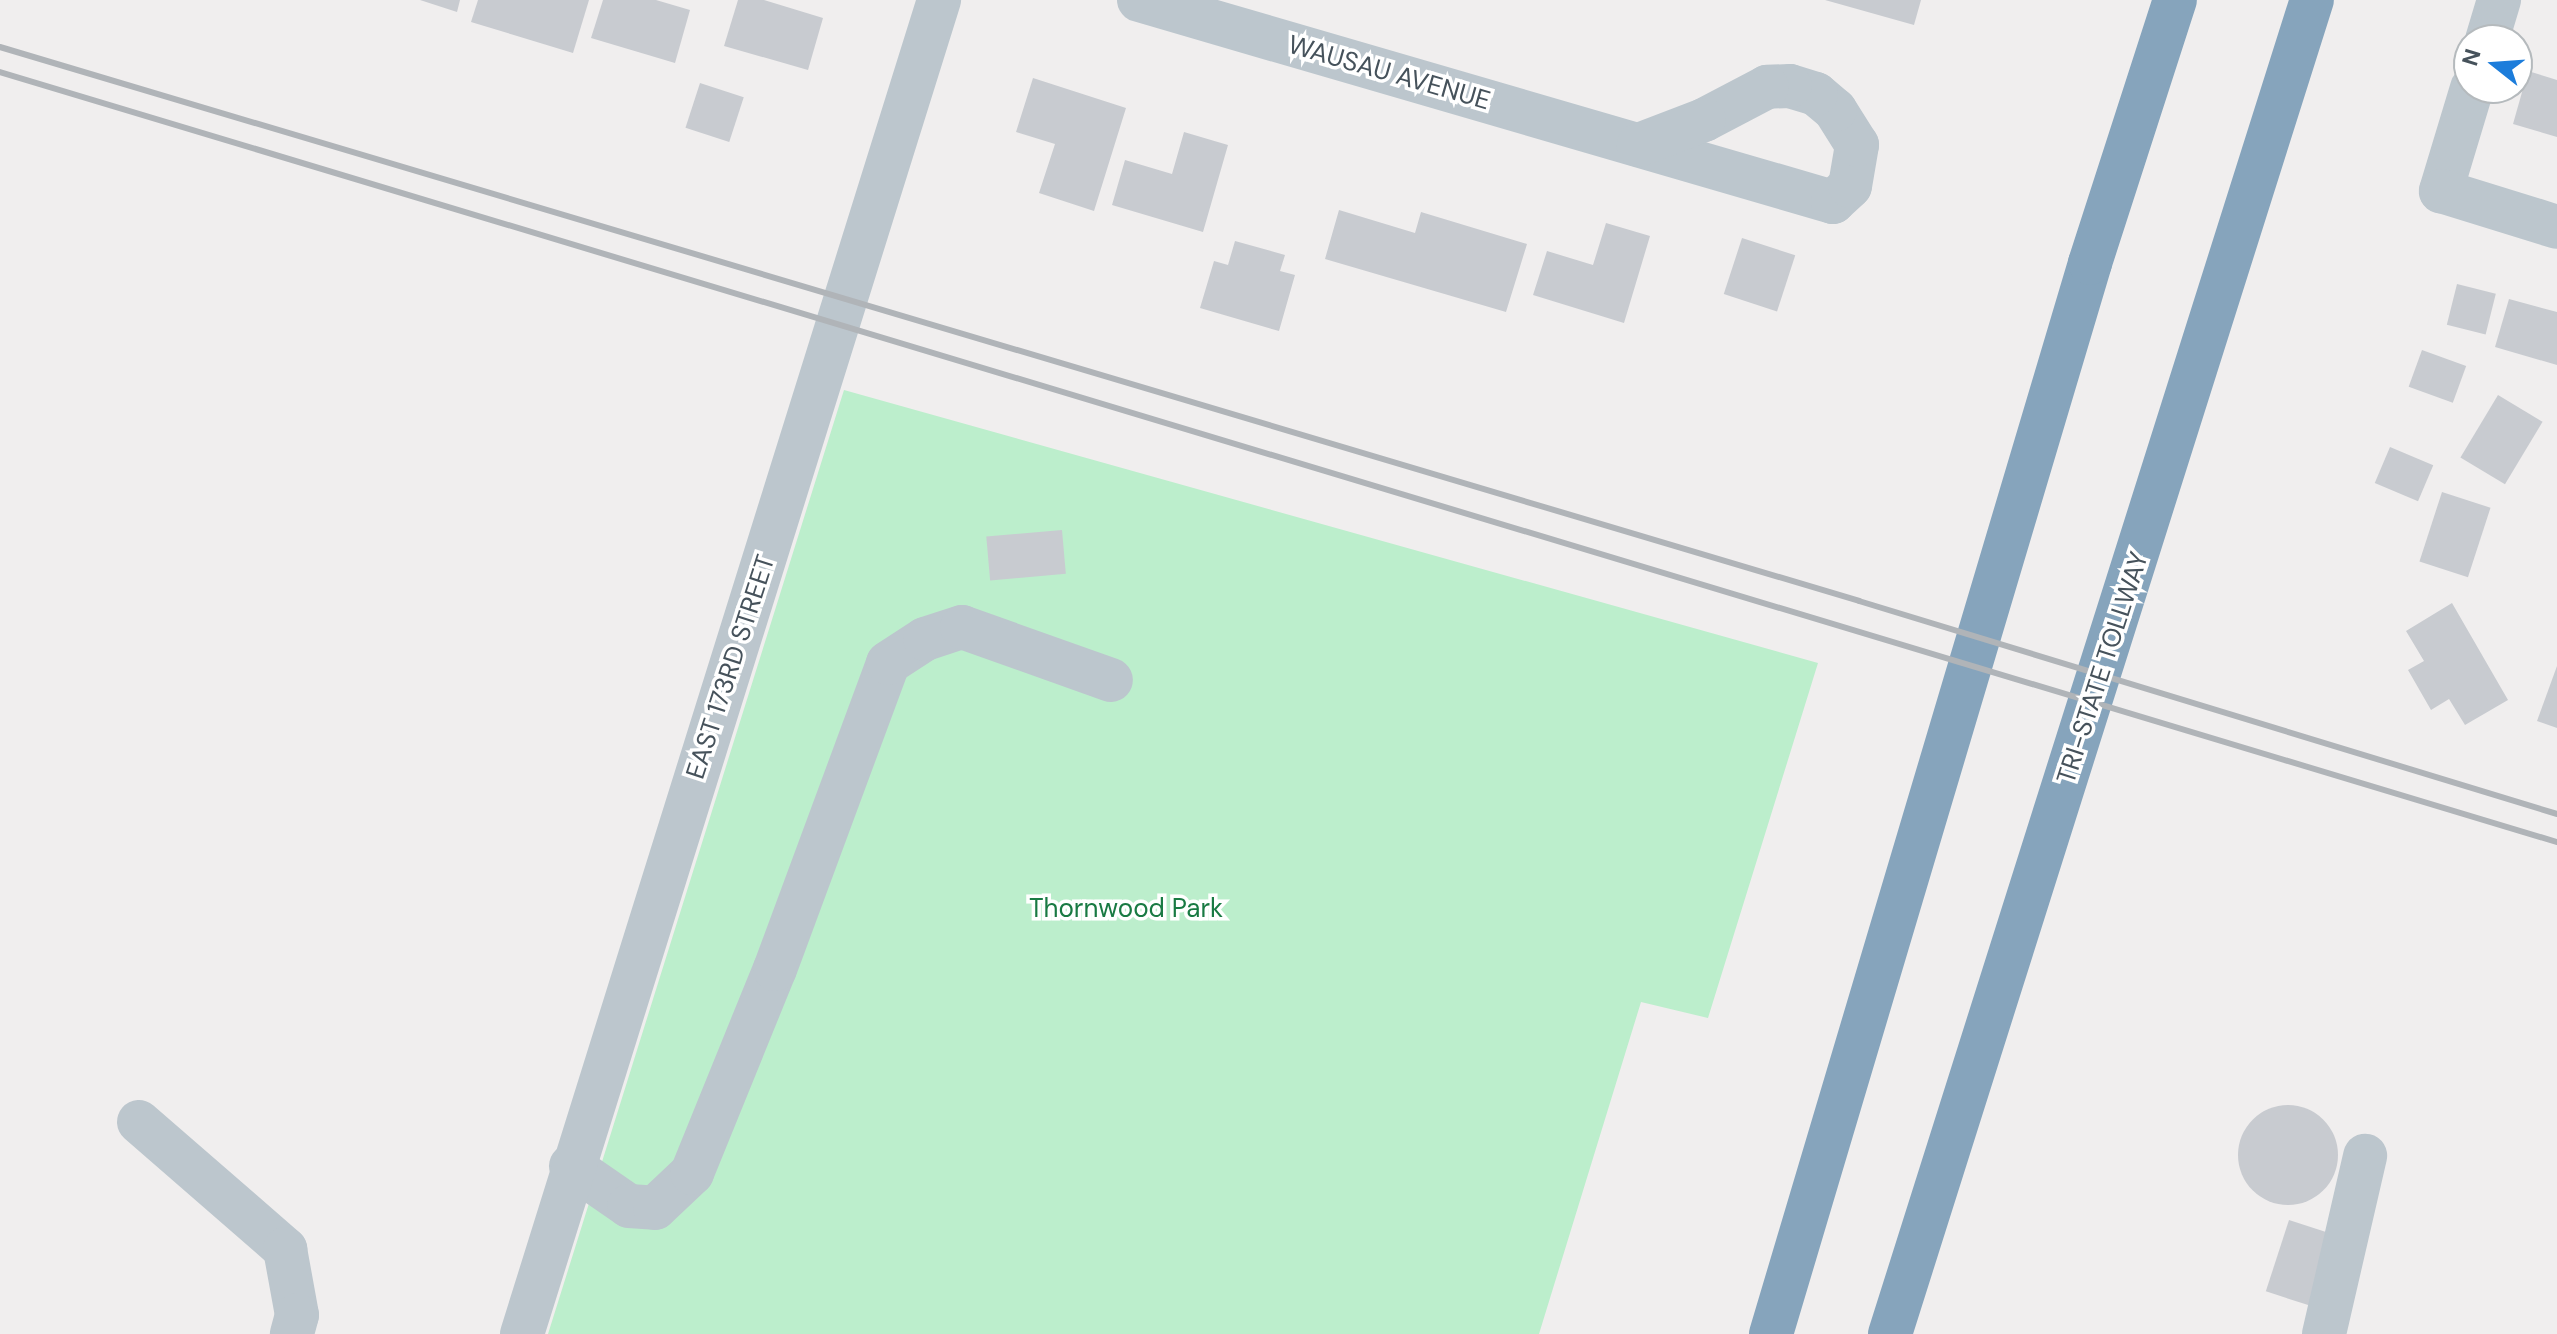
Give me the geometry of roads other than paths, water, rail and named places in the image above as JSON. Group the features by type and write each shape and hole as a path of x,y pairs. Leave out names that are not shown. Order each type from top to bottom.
{"highway":[{"path":"1771,1334 2090,263 2175,0"},
{"name":"TRI-STATE TOLLWAY","path":"1890,1334 2312,0"}],"street":[{"name":"EAST 173RD STREET","path":"522,1334 571,1166 841,325 939,0"},
{"name":"WAUSAU AVENUE","path":"1139,0 1639,145"},
{"path":"2492,24 2499,0"},
{"path":"2467,104 2441,191 2557,227"},
{"path":"571,1166 629,1206 655,1208 692,1173 775,969 888,663 925,639 962,627 1111,680"},
{"path":"139,1122 285,1249 297,1315 292,1334"},
{"path":"2324,1334 2365,1156"}],"railway":[{"path":"0,47 1859,601 2557,814"},
{"path":"0,72 2557,842"}],"park label":[{"name":"Thornwood Park","path":"1126,909"}]}
